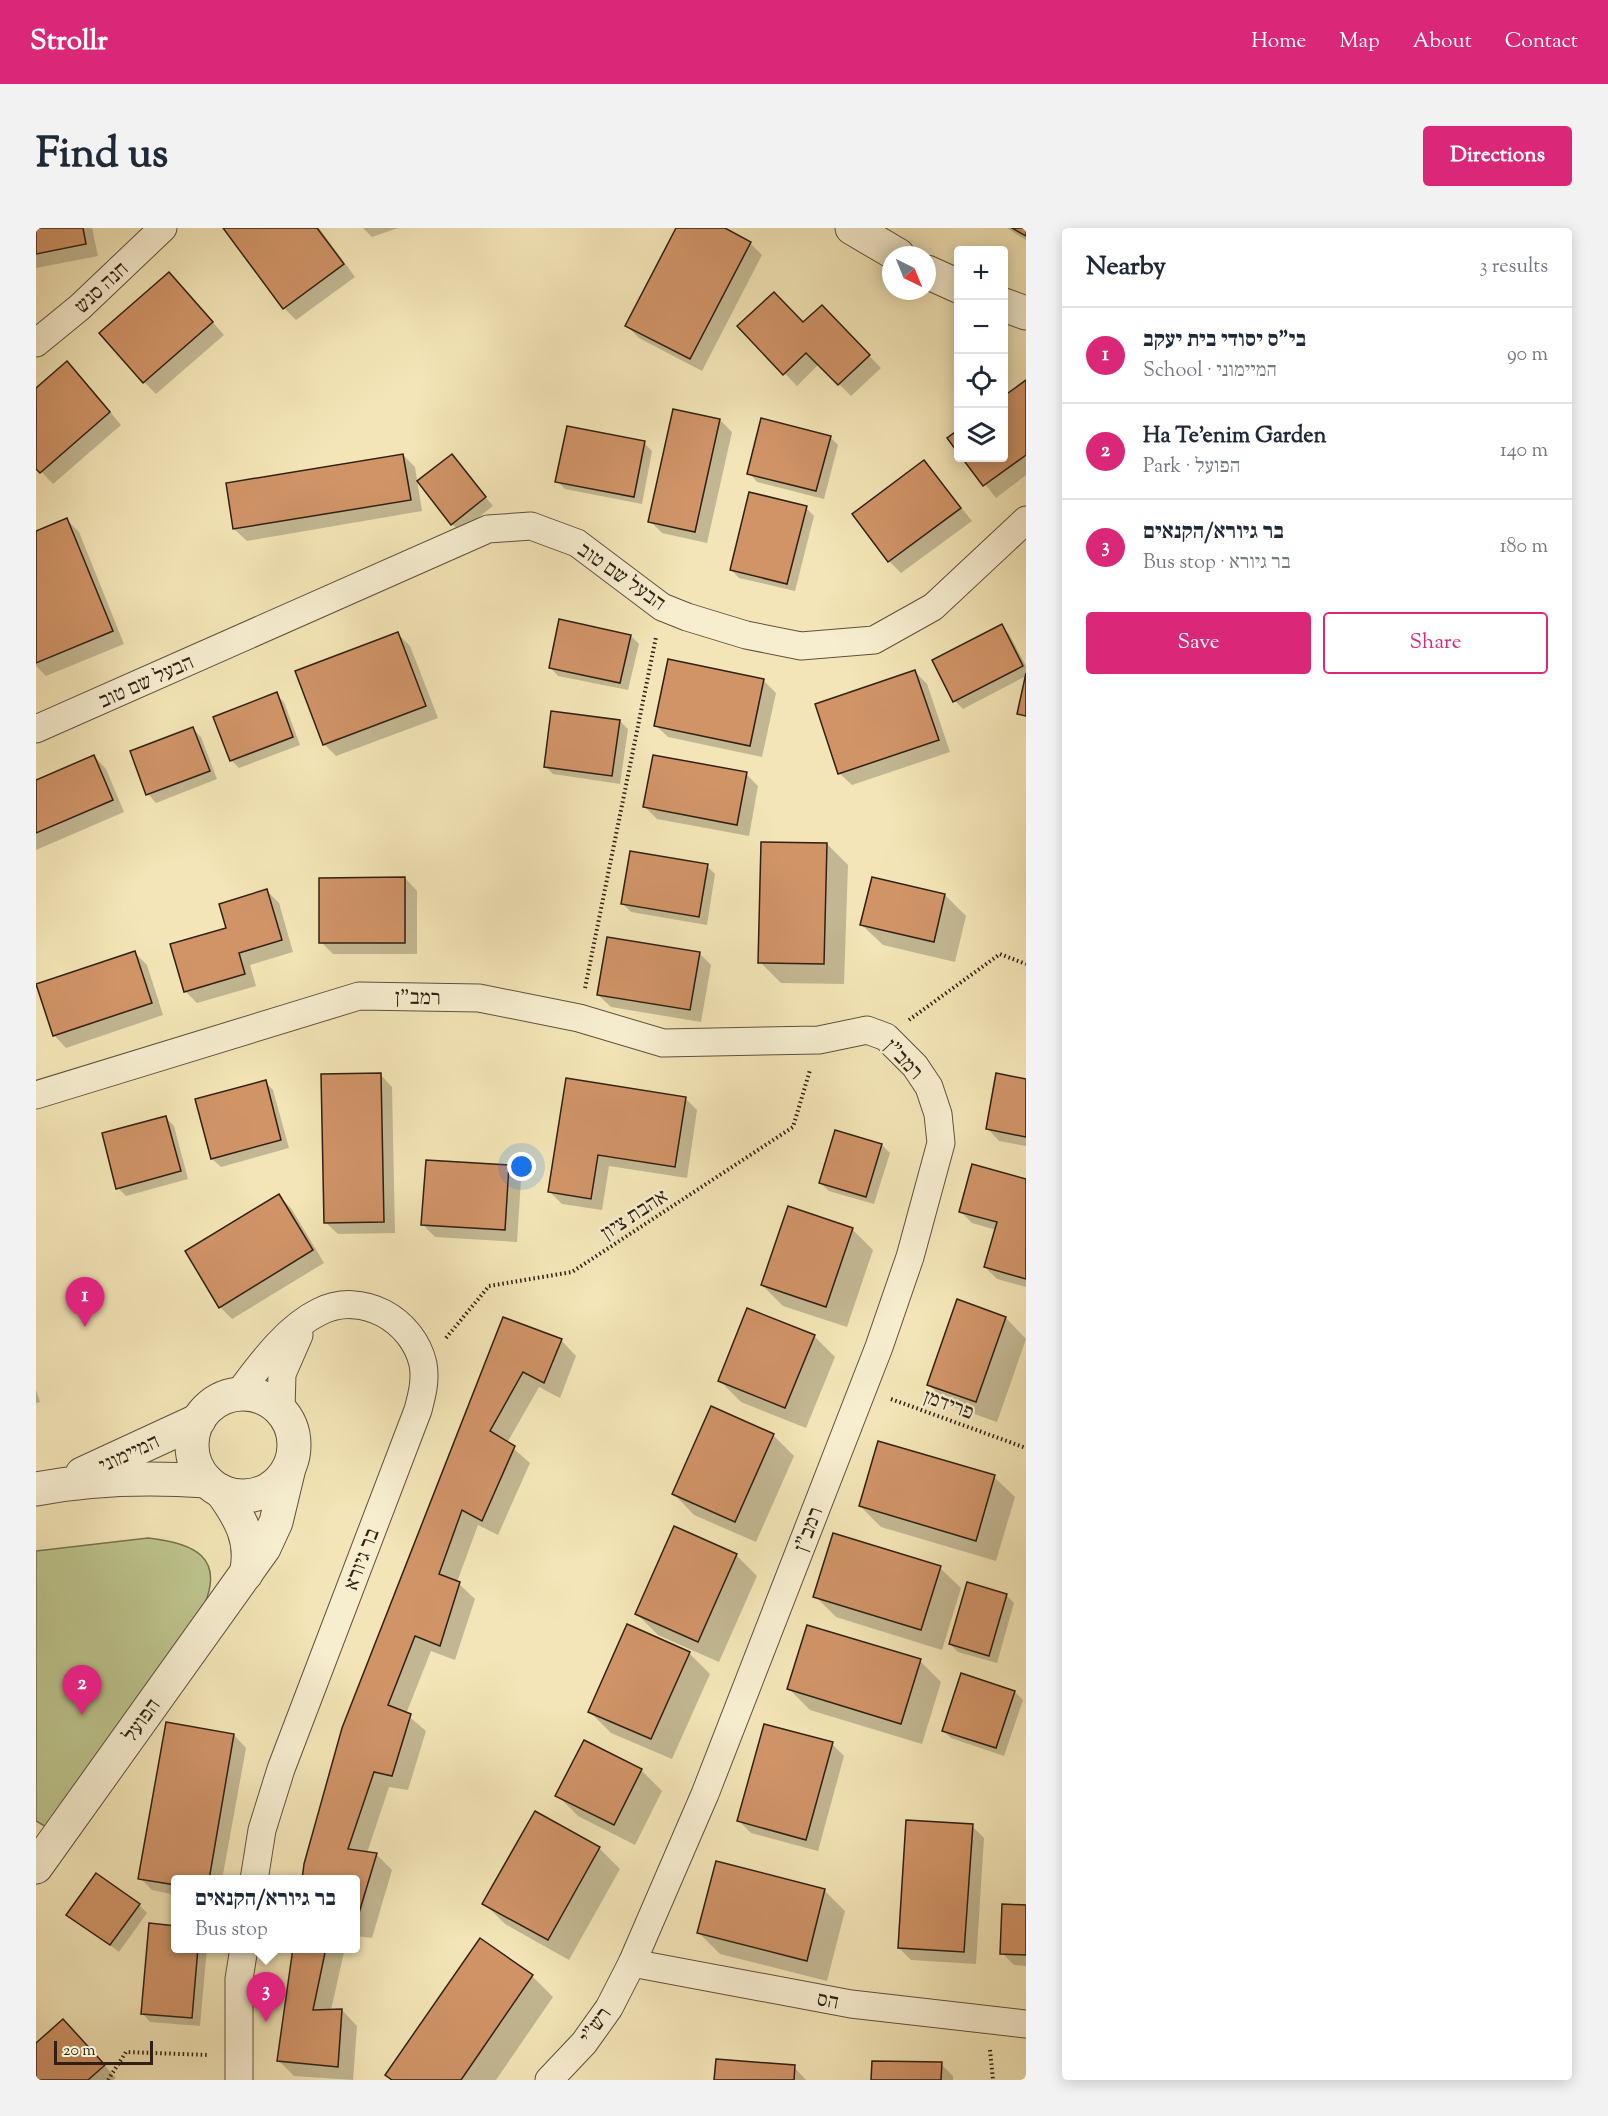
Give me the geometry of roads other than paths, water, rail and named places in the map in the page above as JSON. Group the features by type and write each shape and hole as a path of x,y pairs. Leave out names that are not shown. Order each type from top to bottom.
{"street":[{"name":"חנה סנש","path":"36,343 80,308 163,228"},
{"path":"852,228 883,246"},
{"path":"936,276 954,284"},
{"path":"1008,306 1026,313"},
{"name":"הבעל שם טוב","path":"36,729 488,529 531,526 577,543 662,607 746,635 801,646 874,640 933,607 1026,520"},
{"name":"רמב\"ן","path":"36,1095 359,996 479,998 579,1018 663,1043 819,1040 867,1030 885,1036 915,1066 929,1087 938,1114 941,1143 910,1257 862,1389 705,1794 632,1963"},
{"name":"בר גיורא","path":"238,1394 288,1336 319,1311 341,1305 363,1306 384,1313 403,1326 416,1344 423,1365 424,1388 418,1410 281,1769 262,1830 255,1875"},
{"path":"281,1410 280,1383 288,1354 299,1334 319,1311"},
{"path":"214,1486 236,1496 253,1495 268,1490 289,1468 294,1453 294,1437 290,1423 281,1410 270,1401 255,1395 238,1394 223,1398 209,1407 199,1420 193,1435 193,1452 197,1468 241,1520 247,1536 249,1552 246,1574"},
{"name":"המיימוני","path":"47,1487 199,1420"},
{"name":"הפועל","path":"40,1850 246,1574 276,1522 289,1468"},
{"name":"המיימוני","path":"47,1487 159,1478 214,1486"},
{"path":"239,2068 239,1979 243,1953"},
{"name":"הס","path":"632,1963 851,2004 1026,2024"},
{"name":"רש\"י","path":"549,2080 584,2043 609,2008 632,1963"}],"place":[{"name":"בי\"ס יסודי בית יעקב","path":"85,1327"},
{"name":"Ha Te'enim Garden","path":"82,1715"},
{"name":"בר גיורא/הקנאים","path":"266,2022"}]}
